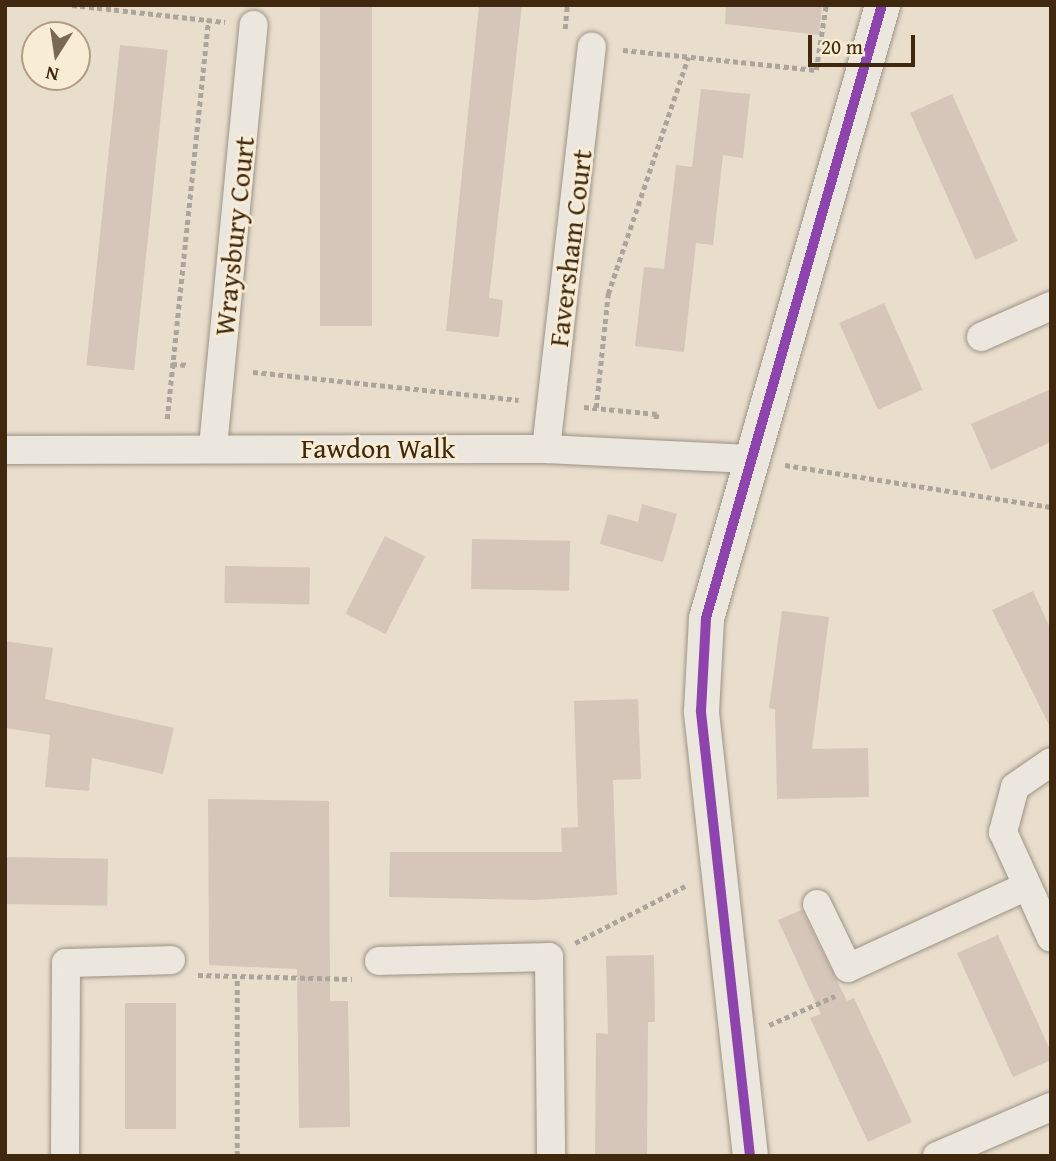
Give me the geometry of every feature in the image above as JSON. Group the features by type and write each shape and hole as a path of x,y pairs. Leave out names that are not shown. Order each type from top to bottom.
{"street":[{"path":"750,1156 740,1032 717,869 701,711 706,618 882,5"},
{"name":"Wraysbury Court","path":"213,447 254,25"},
{"name":"Faversham Court","path":"545,449 592,47"},
{"path":"981,337 1051,306"},
{"name":"Fawdon Walk","path":"5,450 213,447 545,449 750,459"},
{"path":"1051,762 1015,787 1003,832 1051,938"},
{"path":"817,904 848,968 1027,886"},
{"path":"379,961 549,957 551,1156"},
{"path":"65,1156 66,963 171,960"},
{"path":"937,1156 979,1148 1051,1107"}],"path":[{"path":"72,5 254,25"},
{"path":"567,5 564,39 592,47 816,70 826,5"},
{"path":"164,448 208,20"},
{"path":"596,408 608,294 688,57"},
{"path":"172,364 657,414 653,454"},
{"path":"750,459 1051,507"},
{"path":"1040,505 1051,499"},
{"path":"549,957 717,869"},
{"path":"171,960 188,975 226,974 237,979 365,979 379,961"},
{"path":"740,1032 774,1024 845,992 848,968"},
{"path":"237,979 237,1156"}],"building":[{"path":"320,5 372,5 372,326 320,326"},
{"path":"479,5 522,5 489,298 503,300 499,337 446,331"},
{"path":"726,5 822,5 819,35 725,24"},
{"path":"120,45 168,50 134,370 86,365"},
{"path":"701,89 750,94 743,158 723,155 713,245 696,243 684,352 635,346 644,267 664,269 676,165 692,167"},
{"path":"952,94 1017,241 975,260 910,113"},
{"path":"884,303 923,390 878,410 839,323"},
{"path":"1051,389 1051,442 991,470 971,424"},
{"path":"642,504 677,514 663,562 600,544 608,514 638,522"},
{"path":"385,536 425,556 386,634 346,614"},
{"path":"472,539 570,541 569,591 471,589"},
{"path":"225,566 310,567 309,604 224,603"},
{"path":"1033,591 1051,630 1051,729 992,610"},
{"path":"782,611 829,617 812,749 868,748 869,797 777,799 775,709 769,708"},
{"path":"5,641 53,648 45,699 174,728 163,774 92,758 89,791 45,787 50,735 5,728"},
{"path":"638,699 641,779 613,780 617,895 535,900 389,897 390,852 562,852 561,828 578,827 574,701"},
{"path":"208,799 329,801 330,1001 348,1001 350,1127 299,1128 297,969 209,965"},
{"path":"5,857 108,859 107,906 5,904"},
{"path":"802,910 847,1001 854,998 912,1122 868,1142 810,1018 821,1014 778,920"},
{"path":"998,935 1051,1052 1051,1060 1013,1077 957,953"},
{"path":"654,955 655,1022 648,1022 647,1156 595,1156 596,1033 608,1034 606,956"},
{"path":"125,1003 176,1003 176,1129 125,1129"}],"transit line":[{"path":"750,1156 701,711 706,618 882,5"}]}
